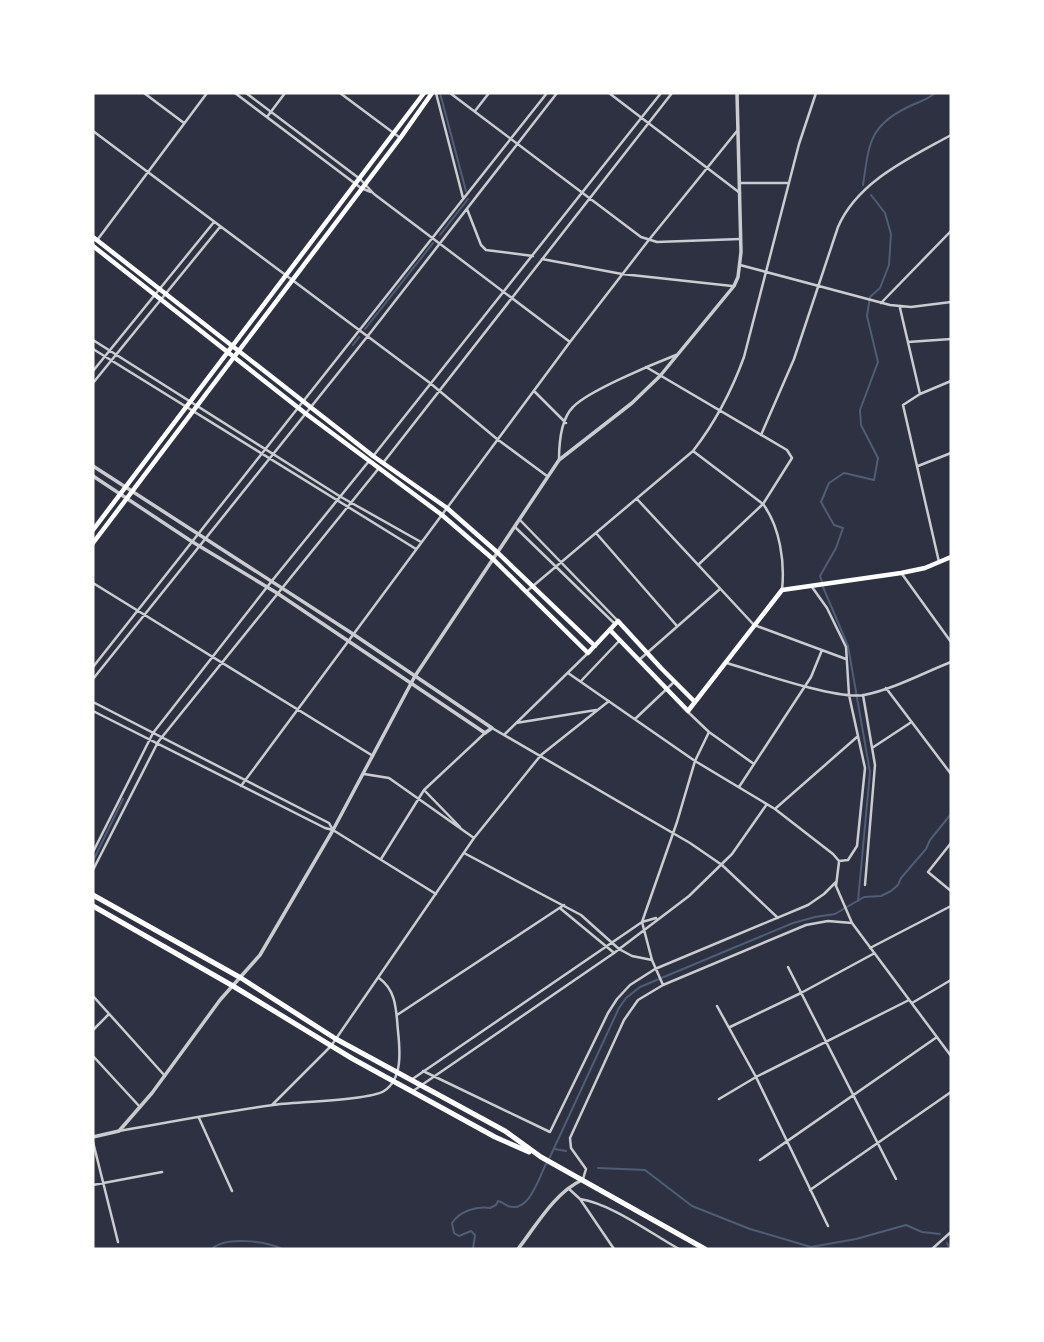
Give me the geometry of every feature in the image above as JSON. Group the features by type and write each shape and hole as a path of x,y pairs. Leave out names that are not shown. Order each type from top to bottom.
{"highway":[{"path":"93,895 241,978 397,1073 505,1131 539,1156"},
{"path":"93,906 393,1081 495,1137 539,1156 705,1249"}],"main road":[{"path":"93,530 424,93"},
{"path":"93,543 434,93"},
{"path":"95,238 373,456 447,508 595,646"},
{"path":"93,246 305,413 442,515 493,559 588,653 616,623 695,702"},
{"path":"610,630 688,711 782,590 901,573 951,557"}],"street":[{"path":"144,93 184,123"},
{"path":"93,246 95,238 148,173 207,93"},
{"path":"235,93 356,184 363,185"},
{"path":"246,93 570,342"},
{"path":"267,117 285,93"},
{"path":"340,93 401,137"},
{"path":"434,93 464,199"},
{"path":"450,93 648,241 741,239"},
{"path":"475,111 489,93"},
{"path":"93,667 547,93"},
{"path":"93,678 367,337 557,93"},
{"path":"609,93 740,193"},
{"path":"373,456 661,93"},
{"path":"383,463 588,197 672,93"},
{"path":"119,1131 165,1076 220,1000 241,978 274,933 364,774 415,677 559,460 632,403 660,376 734,286 740,265 741,239 737,93"},
{"path":"526,592 693,452 718,411 744,357 805,124 816,93"},
{"path":"93,131 430,383 548,477"},
{"path":"241,786 570,342 737,131"},
{"path":"761,435 786,379 838,227 853,203 892,169 951,135"},
{"path":"740,183 789,183"},
{"path":"470,191 476,197"},
{"path":"467,209 481,245 486,250 533,256"},
{"path":"93,370 214,222"},
{"path":"93,383 220,227"},
{"path":"878,302 951,231"},
{"path":"542,259 622,274 734,286"},
{"path":"740,265 899,307 951,302"},
{"path":"899,307 920,394"},
{"path":"93,340 341,497 421,542"},
{"path":"908,342 951,340"},
{"path":"93,349 416,549"},
{"path":"559,460 561,437 568,413 580,401 646,367 680,354"},
{"path":"646,367 787,450 792,458 763,504 698,565"},
{"path":"939,562 903,405 920,394 951,381"},
{"path":"534,391 566,423"},
{"path":"693,452 763,504 772,517 777,531 784,576 782,590"},
{"path":"918,466 951,453"},
{"path":"93,852 153,733 266,587 369,461"},
{"path":"93,466 353,634 492,728 673,832 722,865 778,918"},
{"path":"93,870 158,742 379,468"},
{"path":"93,476 191,541 277,593 485,733"},
{"path":"638,499 754,625 848,660"},
{"path":"520,520 616,623"},
{"path":"515,527 616,623"},
{"path":"596,533 677,626"},
{"path":"901,573 951,642"},
{"path":"93,583 373,756"},
{"path":"812,584 836,624 846,648 850,695 866,773 857,846 848,860 839,861"},
{"path":"639,660 720,589"},
{"path":"580,681 620,640"},
{"path":"739,787 806,686 822,650"},
{"path":"505,734 588,653"},
{"path":"726,663 806,686 861,695 951,662"},
{"path":"568,673 695,761 775,809 833,854 839,861 837,890 852,923 951,1056"},
{"path":"635,719 674,682"},
{"path":"886,688 951,774"},
{"path":"861,695 875,777 864,885"},
{"path":"272,1105 331,1046 474,838 541,755 609,701"},
{"path":"93,702 329,823 333,830"},
{"path":"516,723 599,710"},
{"path":"93,711 333,830 436,894"},
{"path":"688,711 709,732 754,764"},
{"path":"872,748 911,723"},
{"path":"380,860 424,790 492,728"},
{"path":"663,984 652,960 642,922 695,761 709,732"},
{"path":"775,809 857,737"},
{"path":"364,774 389,778 474,838"},
{"path":"424,790 465,832"},
{"path":"413,1091 614,953 689,896 722,865 767,804"},
{"path":"951,844 928,872 951,891"},
{"path":"464,853 554,901 614,953"},
{"path":"423,1071 550,1132 617,999 630,985 656,969 818,899 836,882"},
{"path":"869,948 951,906"},
{"path":"562,907 586,918 618,949 652,960"},
{"path":"396,1015 562,907"},
{"path":"411,1080 642,922 659,917"},
{"path":"518,1249 552,1204 568,1188 583,1180 586,1169 570,1144 572,1131 628,1012 638,1000 663,984 806,925 828,921 852,923"},
{"path":"729,1028 873,954"},
{"path":"788,967 896,1179"},
{"path":"118,1242 93,1139 119,1131 272,1105 376,1095 393,1081 397,1073 399,1051 391,991 379,977"},
{"path":"719,1099 756,1077 951,980"},
{"path":"93,996 165,1076"},
{"path":"718,1006 756,1077 828,1226"},
{"path":"512,1011 518,1018"},
{"path":"93,1030 109,1014"},
{"path":"760,1160 937,1037"},
{"path":"93,1056 140,1107"},
{"path":"810,1190 951,1092"},
{"path":"199,1118 232,1191"},
{"path":"93,1185 162,1172"},
{"path":"568,1188 580,1199 614,1249"},
{"path":"580,1199 592,1201 610,1210 678,1249"},
{"path":"932,1249 951,1232"}],"waterway":[{"path":"440,93 466,191"},
{"path":"863,185 869,149 877,130 893,115 935,93"},
{"path":"822,582 820,576 836,548 843,528 834,525 821,502 829,483 844,473 874,480 878,458 861,425 860,410 878,362 867,316 870,297 880,288 889,265 891,234 885,213 871,195"},
{"path":"440,235 468,199"},
{"path":"365,329 433,243"},
{"path":"353,345 359,337"},
{"path":"823,587 848,646 870,772 858,901"},
{"path":"93,861 123,799"},
{"path":"549,1159 626,998 640,987 793,923 835,914 864,897 881,896 891,891 951,814"},
{"path":"554,1149 566,1151"},
{"path":"473,1249 475,1235 471,1231 459,1236 454,1233 452,1223 455,1219 469,1210 490,1208 498,1201 508,1206 522,1205 532,1193 546,1164"},
{"path":"598,1168 645,1170 692,1206 750,1229 811,1247 856,1239 906,1225 922,1232 940,1234"},
{"path":"212,1249 226,1242 236,1241 266,1244 282,1249"},
{"path":"947,1243 950,1249"}]}
